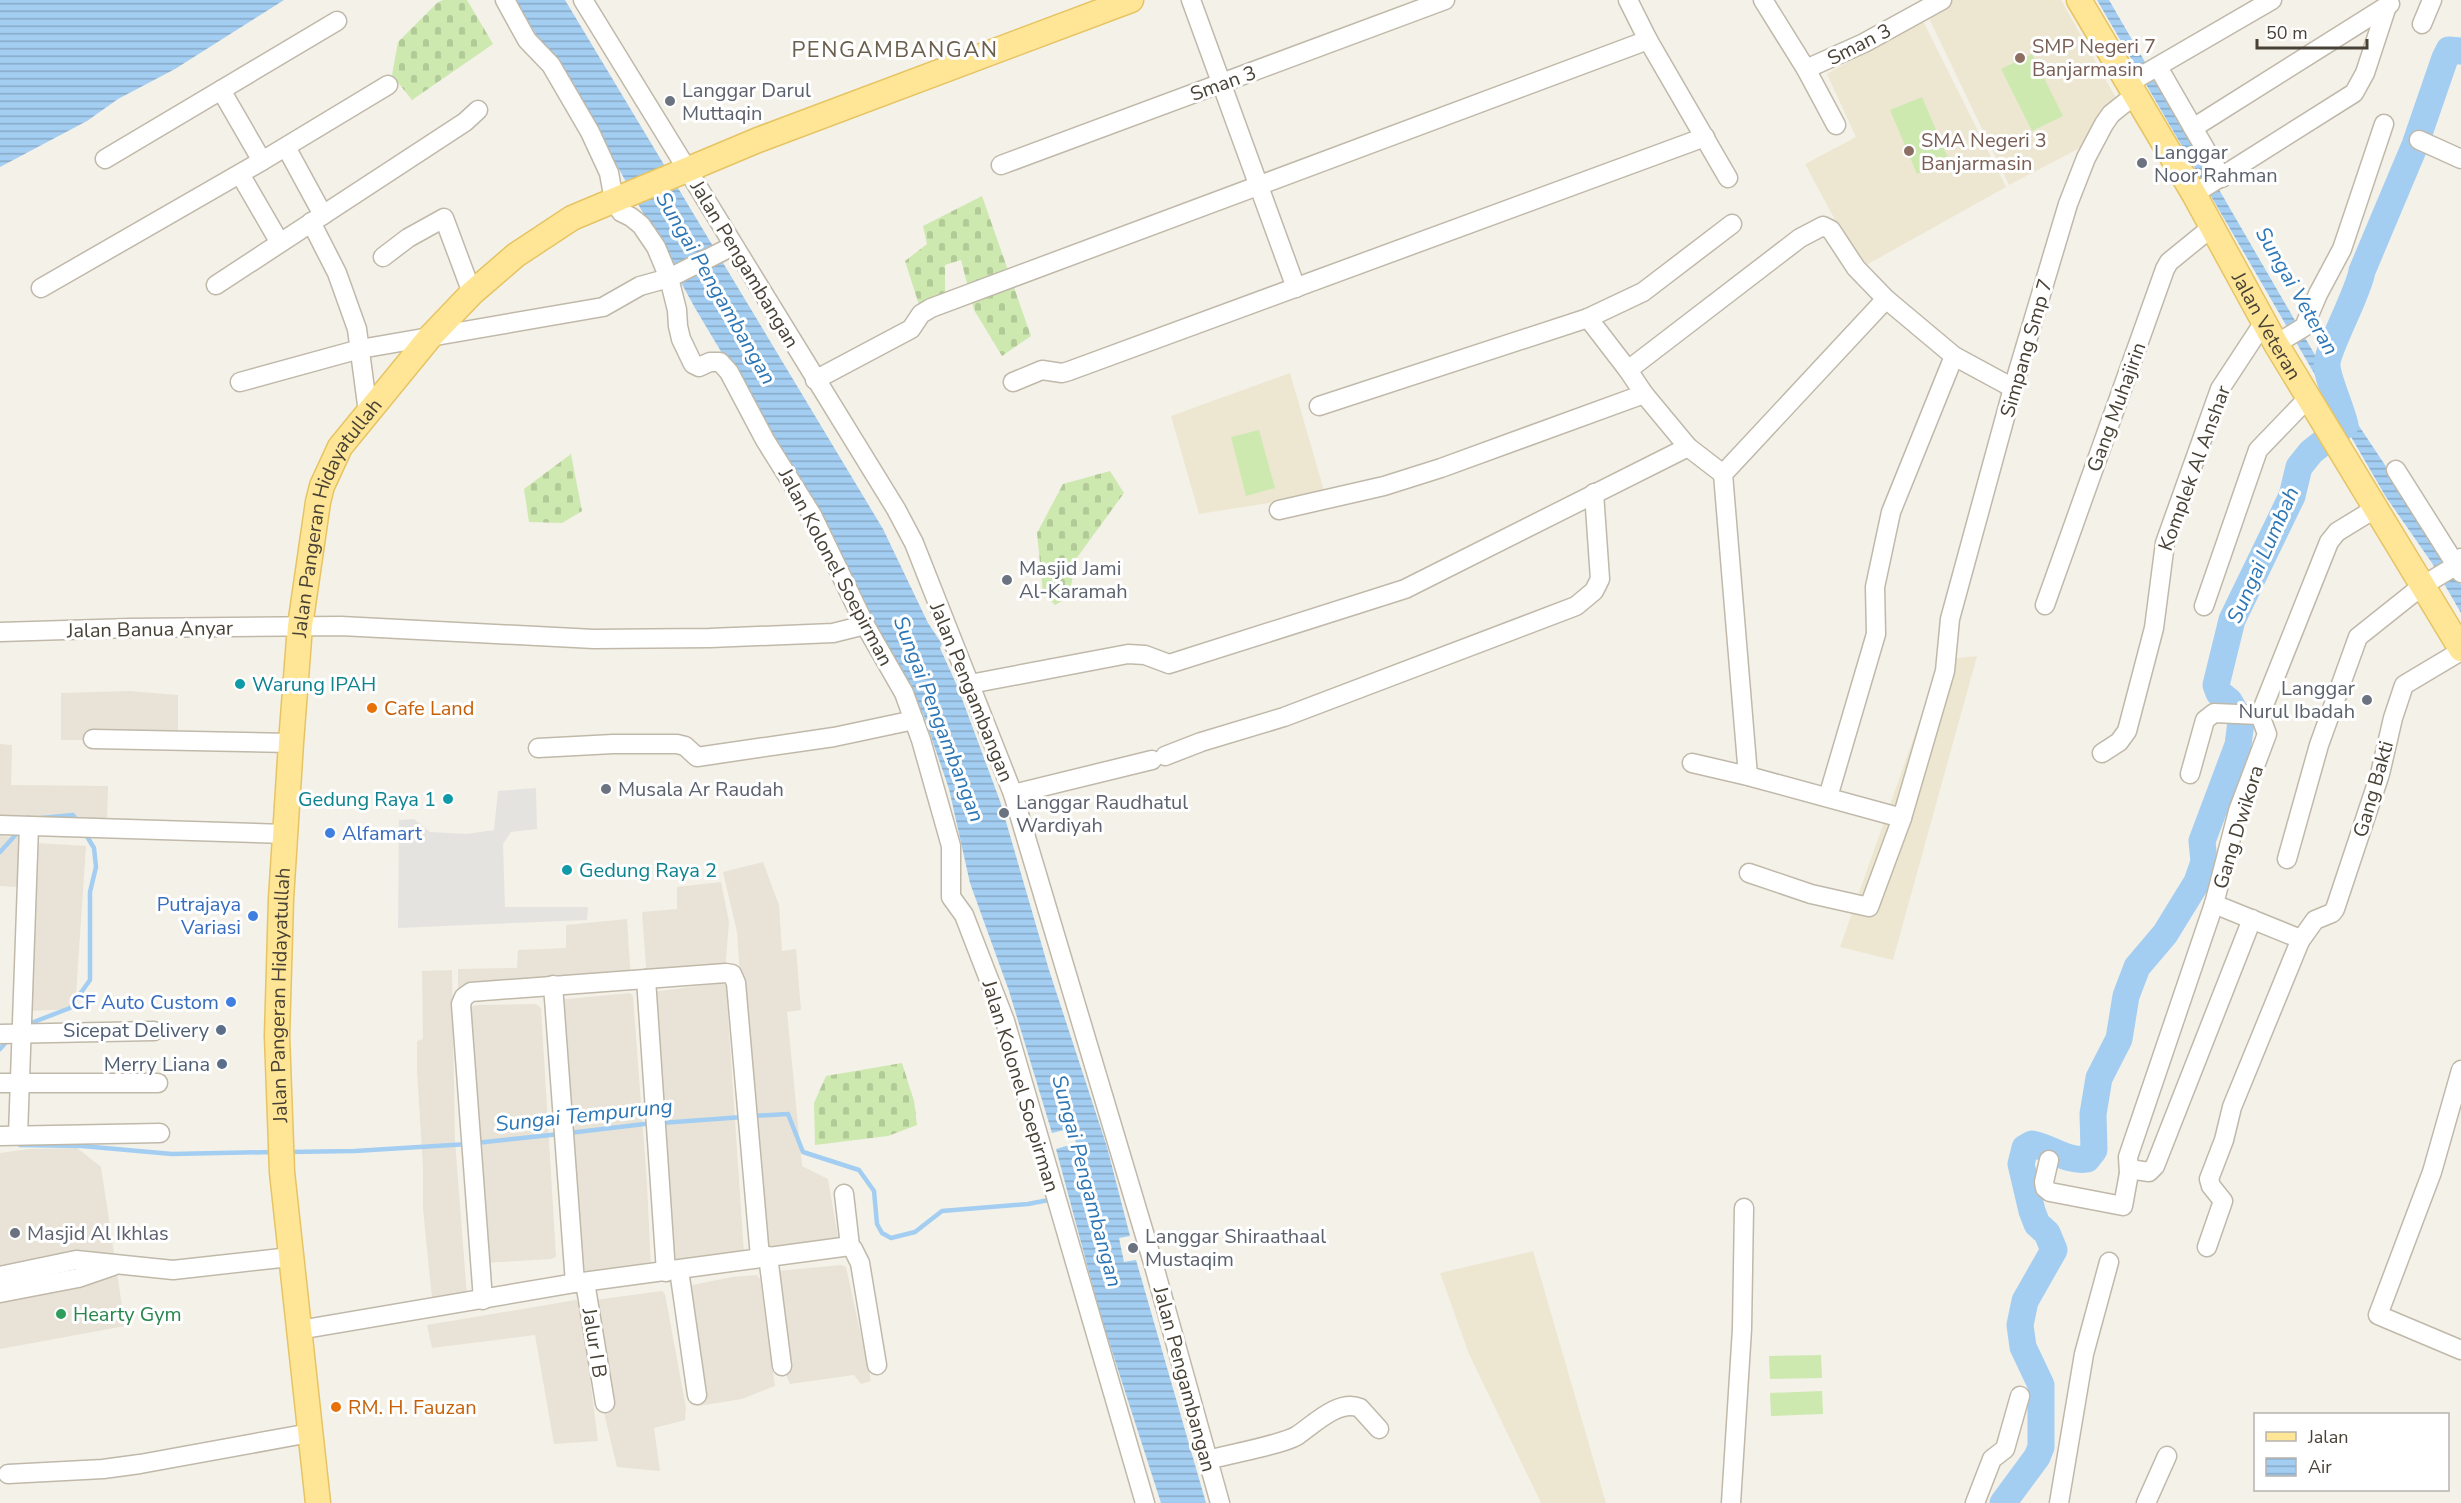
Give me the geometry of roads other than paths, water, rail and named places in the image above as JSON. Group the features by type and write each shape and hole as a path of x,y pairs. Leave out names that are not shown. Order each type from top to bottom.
{"main road":[{"name":"Jalan Pangeran Hidayatullah","path":"318,1503 282,1172 277,1036 285,834 300,626 307,566 322,486 340,447 430,337 472,293 516,255 562,224 769,136 1131,0"},
{"name":"Jalan Veteran","path":"2079,0 2143,78 2198,192 2212,227 2264,322 2287,337 2309,397 2376,508 2427,583 2461,650"}],"street":[{"path":"504,0 526,40 551,65 585,123 621,197"},
{"name":"Jalan Pengambangan","path":"583,0 726,249 815,380 906,528 1013,794 1150,1254 1220,1503"},
{"path":"1191,0 1296,288"},
{"name":"Sman 3","path":"1001,165 1445,0"},
{"path":"1628,0 1648,40 1728,178"},
{"path":"1762,0 1806,69 1836,125"},
{"name":"Sman 3","path":"1806,69 1864,43 1942,0"},
{"name":"Simpang Smp 7","path":"1749,873 1811,894 1869,907 1902,818 1945,672 1950,619 2013,388 2068,204 2086,158 2111,114 2143,78 2272,0"},
{"path":"2422,24 2432,0"},
{"path":"2193,128 2392,3"},
{"path":"2198,192 2354,93 2365,73 2392,3"},
{"path":"105,159 337,21"},
{"path":"815,380 911,329 921,314 931,308 1648,40"},
{"path":"2143,78 2193,128 2220,179"},
{"path":"41,288 240,174 388,85"},
{"path":"221,90 262,161"},
{"path":"216,285 465,122 478,110"},
{"path":"2287,337 2304,327 2318,294 2342,249 2384,124"},
{"path":"1013,382 1046,369 1062,373 1069,371 1705,137"},
{"path":"2419,140 2461,159"},
{"path":"286,147 317,219 357,329 368,412"},
{"path":"240,174 280,243"},
{"name":"Jalan Kolonel Soepirman","path":"621,197 621,213 635,220 647,232 671,277 678,326 693,364 699,367 710,362 720,362 729,372 752,416 812,515 866,625 904,693 951,846 951,897 964,915 1005,1021 1145,1503"},
{"path":"383,256 408,238 444,218 472,293"},
{"path":"1319,406 1588,318 1643,292 1732,224"},
{"path":"1628,370 1800,238 1823,226 1831,230 1856,268 1886,299 1954,356 2013,388"},
{"name":"Gang Muhajirin","path":"2045,605 2165,269 2169,262 2212,227"},
{"path":"240,382 360,349 603,307 640,286 671,277 726,249"},
{"path":"1723,474 1886,299"},
{"path":"1588,318 1644,394 1688,447 1723,474 1748,776"},
{"name":"Komplek Al Anshar","path":"2102,753 2119,742 2127,732 2154,628 2165,543 2213,405 2228,374 2264,322"},
{"path":"1828,797 1876,634 1875,587 1892,512 1954,356"},
{"path":"1279,510 1384,486 1441,468 1644,394"},
{"path":"2204,606 2258,450 2309,397"},
{"path":"970,684 1128,654 1145,655 1169,664 1405,589 1688,447"},
{"path":"2287,859 2319,745 2358,637 2427,583 2458,566 2396,470"},
{"path":"1013,794 1159,758 1201,742 1284,717 1576,606 1594,591 1600,579 1594,493"},
{"name":"Gang Dwikora","path":"2049,1160 2044,1182 2045,1188 2050,1192 2121,1214 2129,1173 2128,1156 2214,904 2238,811 2267,734 2255,715 2329,542 2337,532 2376,508"},
{"name":"Jalan Banua Anyar","path":"0,632 300,626 617,639 833,633 866,625"},
{"name":"Gang Bakti","path":"2207,1247 2223,1201 2211,1186 2209,1179 2224,1140 2232,1107 2300,941 2315,920 2332,913 2335,909 2380,774 2393,718 2404,685 2461,650"},
{"path":"2190,774 2205,720 2214,713 2255,715"},
{"path":"538,748 613,744 676,744 685,746 697,757 834,737 914,720"},
{"path":"93,739 291,743"},
{"path":"1692,764 1748,776 1902,818"},
{"path":"0,825 285,834"},
{"path":"29,826 20,1034 9,1083 9,1135 160,1132"},
{"path":"2214,904 2298,938 2300,941"},
{"path":"2129,1173 2136,1170 2149,1172 2155,1166 2252,919"},
{"path":"483,1299 462,1000 471,992 726,973 735,978 764,1256 782,1366"},
{"path":"646,979 656,1135 672,1271 697,1395"},
{"name":"Jalur I B","path":"553,985 563,1131 580,1283 605,1403"},
{"path":"0,1034 154,1031"},
{"path":"2461,1070 2432,1172 2378,1315 2461,1350"},
{"path":"9,1083 158,1083"},
{"path":"844,1194 850,1246 854,1249 860,1263 877,1365"},
{"path":"1731,1503 1742,1329 1744,1208"},
{"path":"298,1330 580,1283 850,1246"},
{"path":"0,1276 76,1260 173,1270 290,1257"},
{"path":"2059,1503 2084,1354 2109,1262"},
{"path":"0,1293 78,1278 120,1263"},
{"path":"1975,1503 1992,1459 2005,1449 2020,1396"},
{"path":"1207,1460 1295,1436 1345,1406 1360,1408 1378,1429"},
{"path":"8,1474 104,1469 140,1464 310,1432"},
{"path":"2146,1503 2167,1456"}],"water":[{"path":"0,0 284,0 175,69 118,99 87,121 0,167"},
{"name":"Sungai Pengambangan","path":"513,0 565,0 883,529 928,623 942,644 940,648 958,688 1000,801 1049,970 1107,1147 1130,1236 1119,1238 1124,1262 1136,1260 1206,1503 1161,1503 1101,1317 1056,1149 1076,1143 1072,1128 1052,1133 1009,991 970,883 949,789 924,716 821,519 695,308 568,82"},
{"path":"2097,0 2109,0 2337,393 2429,531 2461,585 2461,613 2432,563 2386,497"}],"waterway":[{"name":"Sungai Lumbah","path":"2003,1503 2037,1457 2041,1447 2041,1385 2023,1347 2020,1325 2025,1301 2054,1250 2047,1233 2037,1224 2032,1211 2021,1164 2025,1148 2032,1144 2066,1157 2080,1159 2087,1159 2094,1150 2093,1114 2099,1078 2119,1039 2126,996 2137,967 2165,934 2197,882 2204,862 2202,841 2238,745 2241,722 2229,701 2219,693 2216,685 2232,620 2292,496 2299,467 2311,452 2345,425 2328,373 2331,349 2415,145 2445,58 2449,50 2461,51"},
{"name":"Sungai Tempurung","path":"41,818 73,815 79,823"},
{"name":"Sungai Tempurung","path":"0,852 20,830"},
{"name":"Sungai Tempurung","path":"26,1025 70,1008 90,980 90,892 96,867 94,848 85,833"},
{"name":"Sungai Tempurung","path":"0,1049 8,1040"},
{"name":"Sungai Tempurung","path":"751,1116 788,1114 803,1152 859,1170 874,1191 877,1224 882,1233 891,1238 915,1232 942,1211 1028,1204 1054,1199"},
{"name":"Sungai Tempurung","path":"661,1123 743,1117"},
{"name":"Sungai Tempurung","path":"569,1133 653,1123"},
{"name":"Sungai Tempurung","path":"476,1143 560,1134"},
{"name":"Sungai Tempurung","path":"16,1142 20,1145 82,1146 172,1154 273,1152"},
{"name":"Sungai Tempurung","path":"288,1152 355,1151 468,1144"}],"place":[{"name":"SMP Negeri 7 Banjarmasin","path":"2020,58"},
{"name":"Langgar Darul Muttaqin","path":"670,101"},
{"name":"SMA Negeri 3 Banjarmasin","path":"1909,151"},
{"name":"Langgar Noor Rahman","path":"2142,163"},
{"name":"Masjid Jami Al-Karamah","path":"1007,580"},
{"name":"Warung IPAH","path":"240,684"},
{"name":"Langgar Nurul Ibadah","path":"2367,700"},
{"name":"Cafe Land","path":"372,708"},
{"name":"Musala Ar Raudah","path":"606,789"},
{"name":"Gedung Raya 1","path":"448,799"},
{"name":"Langgar Raudhatul Wardiyah","path":"1004,813"},
{"name":"Alfamart","path":"330,833"},
{"name":"Gedung Raya 2","path":"567,870"},
{"name":"Putrajaya Variasi","path":"253,916"},
{"name":"CF Auto Custom","path":"231,1002"},
{"name":"Sicepat Delivery","path":"221,1030"},
{"name":"Merry Liana","path":"222,1064"},
{"name":"Masjid Al Ikhlas","path":"15,1233"},
{"name":"Langgar Shiraathaal Mustaqim","path":"1133,1248"},
{"name":"Hearty Gym","path":"61,1314"},
{"name":"RM. H. Fauzan","path":"336,1407"}],"district":[{"name":"PENGAMBANGAN","path":"895,49"}],"water label":[{"name":"Sungai Veteran","path":"2297,291"}]}
